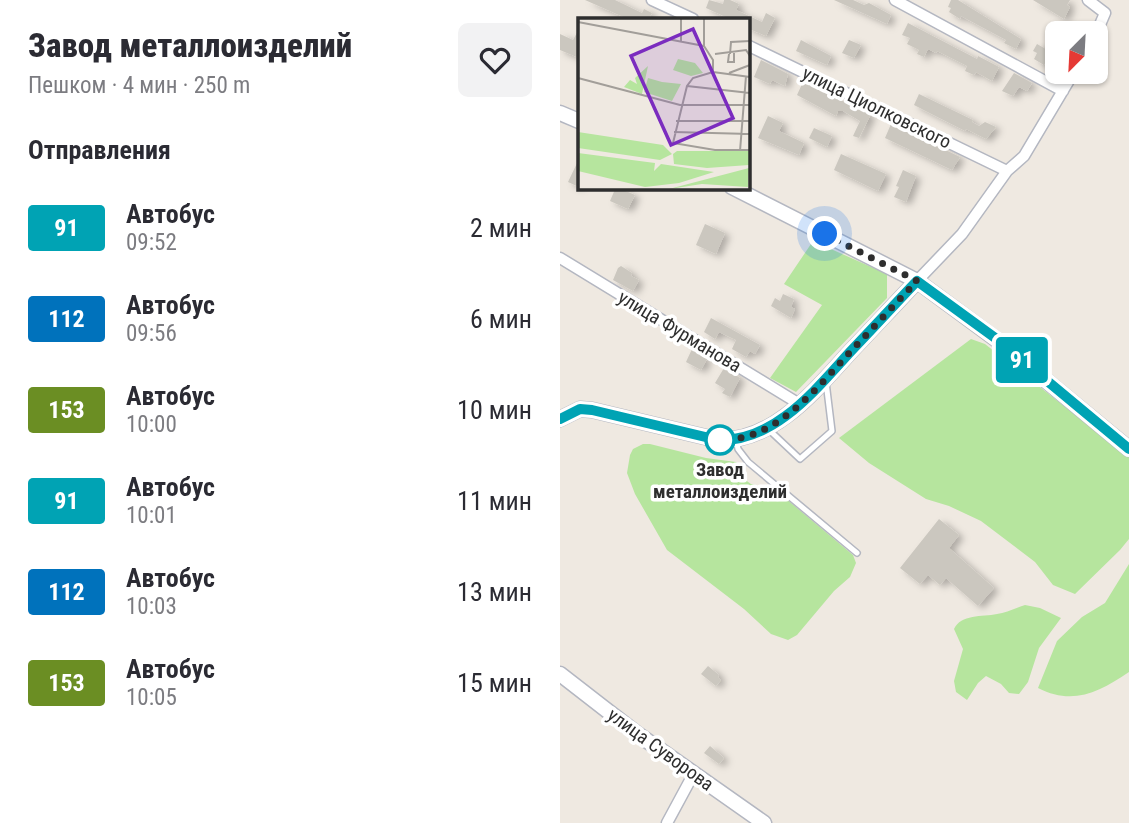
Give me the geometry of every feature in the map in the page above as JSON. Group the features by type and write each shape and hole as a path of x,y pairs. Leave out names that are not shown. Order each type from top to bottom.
{"street":[{"path":"652,0 691,18"},
{"path":"895,0 1063,91"},
{"path":"1088,0 1105,13 1102,21"},
{"name":"улица Циолковского","path":"749,46 1007,171"},
{"path":"560,419 580,409 592,410 718,440 736,439 767,428 801,405 962,234 1007,171 1024,156 1067,84"},
{"path":"560,113 578,121"},
{"path":"736,189 917,281 998,340 1129,449"},
{"name":"улица Фурманова","path":"560,258 801,405"},
{"name":"улица Суворова","path":"560,674 636,733 764,823"},
{"path":"667,823 694,773"}],"lane":[{"path":"767,428 800,458 832,431 825,379"},
{"path":"736,439 742,456 748,462 857,553"}],"green space":[{"path":"813,241 887,274 887,298 796,392 770,378 822,305 784,284"},
{"path":"971,339 985,344 1129,457 1129,539 1075,594 1053,585 1035,562 981,521 926,499 869,463 839,438"},
{"path":"643,444 736,462 744,479 751,484 778,492 853,555 856,563 850,577 834,591 797,635 788,640 771,634 744,609 667,550 635,494 627,473 633,449"},
{"path":"1129,564 1129,672 1096,691 1074,696 1063,696 1038,688 1057,641 1082,617 1105,603"},
{"path":"1025,605 1040,608 1061,618 1039,648 1028,682 1019,694 1009,693 1001,684 986,676 967,700 956,692 954,681 963,649 954,629 957,624 967,618 1000,613"}],"building":[{"path":"585,0 615,0 642,13 644,9 652,13 652,18 626,18"},
{"path":"709,0 723,4 724,0 730,0 739,4 736,10 762,22 766,13 775,18 766,36 749,29 749,18 728,18 706,8"},
{"path":"834,0 853,0 864,5 869,3 891,15 887,24"},
{"path":"951,0 958,0 1021,39 1016,49 1004,43 1006,40 949,12"},
{"path":"1033,0 1070,0 1067,5 1070,7 1064,19"},
{"path":"908,23 977,59 978,56 999,67 992,81 976,72 974,75 965,71 967,66 937,51 936,53 928,49 924,57 917,54 919,50 907,44 910,38 902,35"},
{"path":"578,31 578,58 560,50 560,34 573,40"},
{"path":"801,40 831,56 827,65 796,51"},
{"path":"849,40 861,45 854,58 842,53"},
{"path":"1037,44 1045,49 1044,65 1034,59 1037,53 1033,51"},
{"path":"761,60 788,74 785,86 772,80 770,84 754,77"},
{"path":"1014,73 1032,83 1027,91 1019,87 1013,96 1002,91"},
{"path":"803,82 871,114 859,138 853,136 860,121 843,111 838,111 836,116 797,95"},
{"path":"919,94 973,120 972,122 979,126 985,122 996,127 986,139 966,129 965,131 914,105"},
{"path":"768,116 783,123 779,131 804,143 799,155 758,138"},
{"path":"891,124 960,157 952,170 885,138"},
{"path":"814,128 832,136 827,147 809,138"},
{"path":"841,154 886,174 878,191 834,170"},
{"path":"578,161 578,187 568,182"},
{"path":"903,170 916,176 906,202 894,197"},
{"path":"615,189 635,195 628,209 610,201"},
{"path":"705,224 725,233 716,254 696,245"},
{"path":"621,266 639,280 633,291 613,280"},
{"path":"783,294 794,299 791,307 795,309 791,318 771,306 775,298 780,301"},
{"path":"711,318 760,345 755,354 750,351 746,357 732,349 736,340 719,332 715,339 704,332"},
{"path":"692,349 707,359 701,370 686,362"},
{"path":"724,368 740,378 730,397 722,393 725,389 715,383"},
{"path":"939,519 959,535 949,548 994,588 978,606 946,578 940,585 928,575 920,584 900,568"},
{"path":"708,666 721,680 716,686 701,674"},
{"path":"710,746 724,758 719,764 704,753"}],"bus line":[{"name":"91","path":"560,419 580,409 592,410 718,440 731,441 752,435 801,405 917,281 998,340 1129,449"}],"place":[{"name":"Завод металлоизделий","path":"720,440"}],"route":[{"path":"720,440 731,441 752,435 801,405 917,281 825,234"}]}
